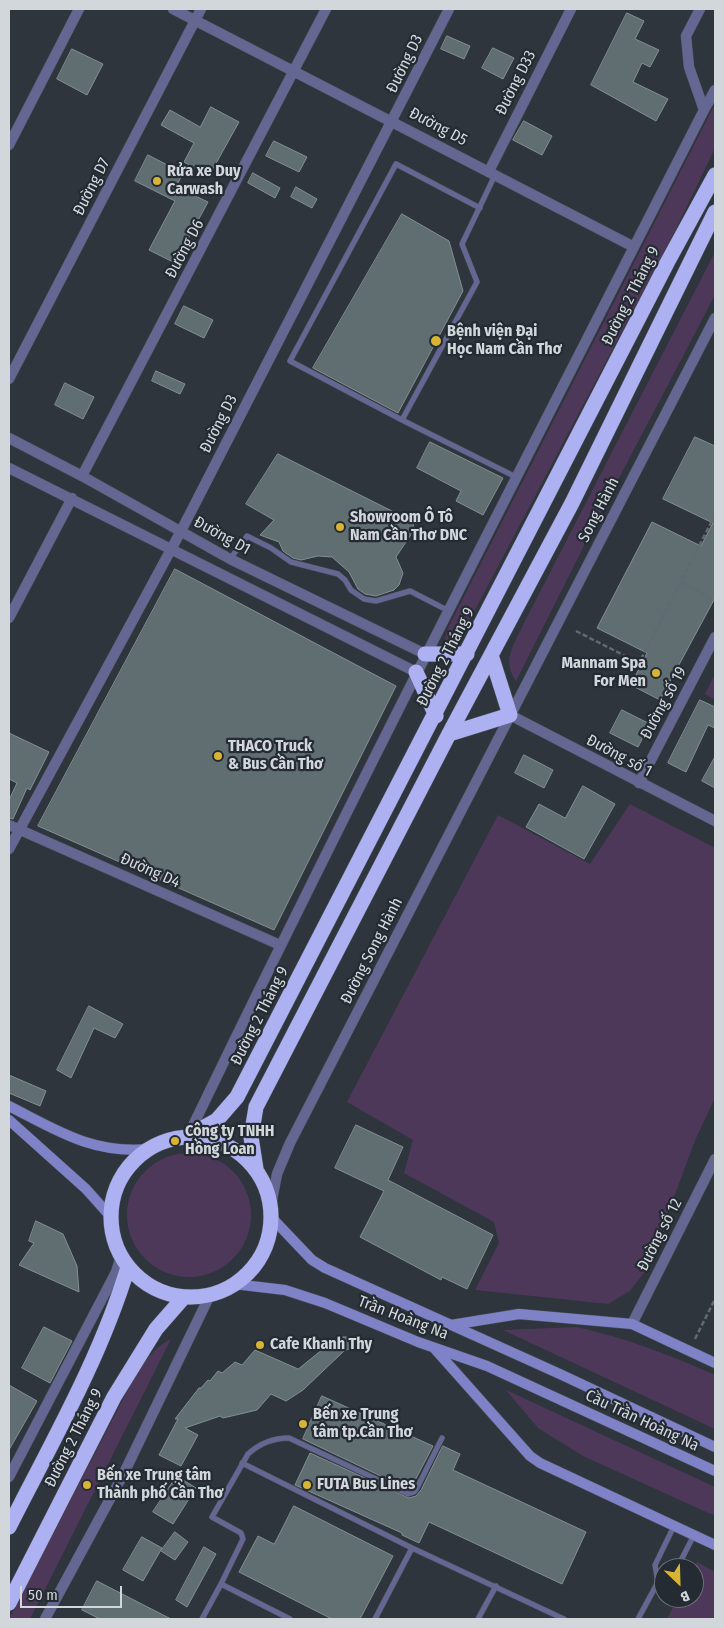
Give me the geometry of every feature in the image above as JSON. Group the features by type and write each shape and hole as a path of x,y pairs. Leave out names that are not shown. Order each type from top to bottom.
{"highway":[{"name":"Đường 2 Tháng 9","path":"188,1136 217,1120 237,1097 436,716 658,281 715,175"},
{"path":"256,1169 250,1137 256,1107 449,734 572,503 715,212"},
{"path":"425,654 467,654"},
{"path":"449,734 510,715 491,655"},
{"path":"416,672 436,716"},
{"path":"188,1136 225,1144 247,1159 263,1180 271,1212 267,1244 261,1256 245,1277 210,1295 184,1297 158,1290 137,1276 124,1261 115,1244 111,1217 115,1191 120,1179 133,1162 160,1143 188,1136"},
{"name":"Đường 2 Tháng 9","path":"9,1527 83,1381 114,1311 124,1261"},
{"name":"Đường 2 Tháng 9","path":"9,1603 114,1397 156,1329 184,1297"}],"main road":[{"path":"9,1106 88,1144 118,1150 148,1150"},
{"path":"9,1120 86,1189 111,1217"},
{"name":"Trần Hoàng Na","path":"271,1212 312,1260 325,1268 562,1375"},
{"name":"Trần Hoàng Na","path":"234,1284 268,1287 306,1296 433,1347 487,1366 556,1398"},
{"path":"449,1325 518,1314 632,1324 715,1362"},
{"path":"433,1347 530,1456 540,1464 715,1544"},
{"name":"Cầu Trần Hoàng Na","path":"562,1375 715,1447"},
{"name":"Cầu Trần Hoàng Na","path":"556,1398 715,1471"}],"street":[{"path":"9,146 79,9"},
{"name":"Đường D5","path":"174,9 294,73 393,121 634,247"},
{"name":"Đường D7","path":"9,380 201,9"},
{"name":"Đường D6","path":"82,476 326,9"},
{"name":"Đường D3","path":"9,848 168,550 181,531 449,9"},
{"name":"Đường D33","path":"492,173 571,9"},
{"path":"700,9 686,36 689,67 704,110"},
{"path":"188,1136 280,945 425,654 715,90"},
{"name":"Song Hành","path":"510,715 715,318"},
{"name":"Đường D1","path":"9,438 82,476 230,559 425,654"},
{"path":"9,468 72,498 168,550 416,672"},
{"path":"9,618 72,498"},
{"name":"Đường số 19","path":"639,783 715,636"},
{"name":"Đường số 1","path":"510,715 715,822"},
{"name":"Đường Song Hành","path":"271,1212 277,1174 290,1143 510,715"},
{"name":"Đường D4","path":"9,825 280,945"},
{"name":"Đường số 12","path":"632,1324 715,1159"},
{"path":"9,1477 116,1272 124,1261"},
{"path":"45,1619 124,1473 210,1295"}],"lane":[{"path":"480,208 396,164 290,361 516,477"},
{"path":"402,420 477,282 462,244 480,208 492,173"},
{"path":"230,559 247,536 271,548 291,562 338,574 345,580 351,590 364,599 376,601 410,591 448,610"},
{"path":"202,1619 221,1584 243,1535 212,1517 242,1463 255,1447 270,1441 289,1438 408,1494 414,1492 417,1488 442,1438"},
{"path":"242,1463 412,1548 563,1619"},
{"path":"658,1558 674,1526"},
{"path":"682,1558 694,1535"},
{"path":"375,1619 412,1548"},
{"path":"221,1584 290,1619"},
{"path":"478,1619 496,1586"},
{"path":"638,1619 654,1589"}],"path":[{"path":"576,631 639,663 715,516"},
{"path":"681,582 715,601"},
{"path":"695,1340 715,1299"}],"shaded area":[{"path":"715,104 715,148 676,229 456,646 448,646 444,642 448,628"},
{"path":"715,252 715,295 595,524 516,681 509,660 515,641"},
{"path":"715,674 715,700 705,694"},
{"path":"630,804 715,848 715,1098 696,1138 647,1269 630,1291 608,1304 475,1290 499,1243 494,1222 404,1173 413,1140 347,1102 498,815 590,864"},
{"path":"189,1153 213,1158 232,1172 246,1191 251,1215 246,1239 232,1258 213,1272 189,1277 165,1272 146,1258 132,1239 127,1215 132,1191 146,1172 165,1158"},
{"path":"577,1327 613,1336 648,1348 715,1375 715,1429 503,1330"},
{"path":"171,1339 30,1619 9,1619 133,1380 149,1357"},
{"path":"506,1390 715,1487 715,1516 583,1456 538,1428"},
{"path":"704,1566 715,1572 715,1619 667,1619 673,1608 704,1608"}],"building":[{"path":"627,13 644,21 635,39 659,50 650,67 642,63 633,82 668,99 656,121 591,85"},
{"path":"447,36 470,46 464,59 441,49"},
{"path":"493,48 514,58 503,79 482,68"},
{"path":"72,49 103,64 87,95 57,79"},
{"path":"211,107 239,122 209,176 184,162 194,143 161,125 170,110 200,127"},
{"path":"524,121 552,136 542,155 513,140"},
{"path":"274,141 307,157 299,172 266,156"},
{"path":"148,155 183,173 176,187 208,202 175,263 149,250 175,201 135,181"},
{"path":"253,173 280,188 275,198 248,183"},
{"path":"296,187 317,199 312,208 291,197"},
{"path":"402,214 449,241 463,291 398,413 313,368"},
{"path":"184,306 213,320 204,338 175,324"},
{"path":"156,371 185,384 180,394 152,381"},
{"path":"65,383 94,397 83,419 55,405"},
{"path":"695,437 715,446 715,598 660,700 631,685 647,653 597,628 652,522 701,546 713,523 663,499"},
{"path":"430,442 503,478 483,515 456,501 461,491 417,468"},
{"name":"Showroom Ô Tô Nam Cần Thơ DNC","path":"278,454 414,522 412,533 396,557 403,573 399,585 394,590 376,596 365,594 358,589 349,572 332,557 318,556 301,560 293,558 283,551 279,542 260,535 274,520 246,504"},
{"name":"THACO Truck & Bus Cần Thơ","path":"175,569 396,686 274,930 38,826"},
{"path":"700,700 715,707 715,728 708,725 686,772 668,763"},
{"path":"622,710 650,724 638,747 610,733"},
{"path":"9,733 49,752 30,790 27,788 13,819 9,818 9,800 17,783 9,779"},
{"path":"524,755 553,770 544,788 515,773"},
{"path":"715,757 715,788 702,781"},
{"path":"583,786 615,804 584,859 526,827 539,804 565,818"},
{"path":"89,1006 123,1024 115,1038 94,1028 71,1078 57,1070"},
{"path":"9,1075 46,1091 40,1106 9,1093"},
{"path":"356,1125 403,1147 388,1180 493,1235 467,1289 442,1277 441,1280 360,1237 384,1191 335,1168"},
{"path":"36,1221 63,1234 77,1266 79,1292 19,1265 34,1243 29,1241"},
{"path":"44,1327 72,1341 50,1383 22,1368"},
{"path":"338,1337 357,1337 353,1347 344,1351 303,1390 286,1401 271,1394 257,1410 223,1418 220,1416 185,1428 198,1435 181,1466 159,1455 178,1419 175,1419 199,1388 208,1380 210,1381 218,1371 222,1373 235,1362 242,1365 255,1350 298,1369"},
{"path":"9,1385 37,1401 9,1450"},
{"path":"322,1396 433,1446 411,1488 408,1489 303,1439"},
{"path":"443,1446 460,1454 453,1470 586,1532 562,1584 429,1522 419,1543 402,1535 402,1533 295,1485 310,1453 409,1498 416,1496 421,1490"},
{"path":"177,1476 196,1488 173,1524 153,1512"},
{"path":"294,1506 393,1556 360,1619 332,1619 239,1572 258,1536 274,1544"},
{"path":"175,1532 188,1542 175,1560 161,1551"},
{"path":"142,1537 162,1548 143,1581 123,1570"},
{"path":"204,1547 216,1554 187,1607 176,1600"},
{"path":"97,1581 171,1619 100,1619 82,1610"}],"place":[{"name":"Rửa xe Duy Carwash","path":"157,181"},
{"name":"Bệnh viện Đại Học Nam Cần Thơ","path":"436,341"},
{"name":"Showroom Ô Tô Nam Cần Thơ DNC","path":"340,527"},
{"name":"Mannam Spa For Men","path":"656,673"},
{"name":"THACO Truck & Bus Cần Thơ","path":"218,756"},
{"name":"Công ty TNHH Hồng Loan","path":"175,1141"},
{"name":"Cafe Khanh Thy","path":"260,1345"},
{"name":"Bến xe Trung tâm tp.Cần Thơ","path":"303,1424"},
{"name":"Bến xe Trung tâm Thành phố Cần Thơ","path":"87,1485"},
{"name":"FUTA Bus Lines","path":"307,1485"}]}
